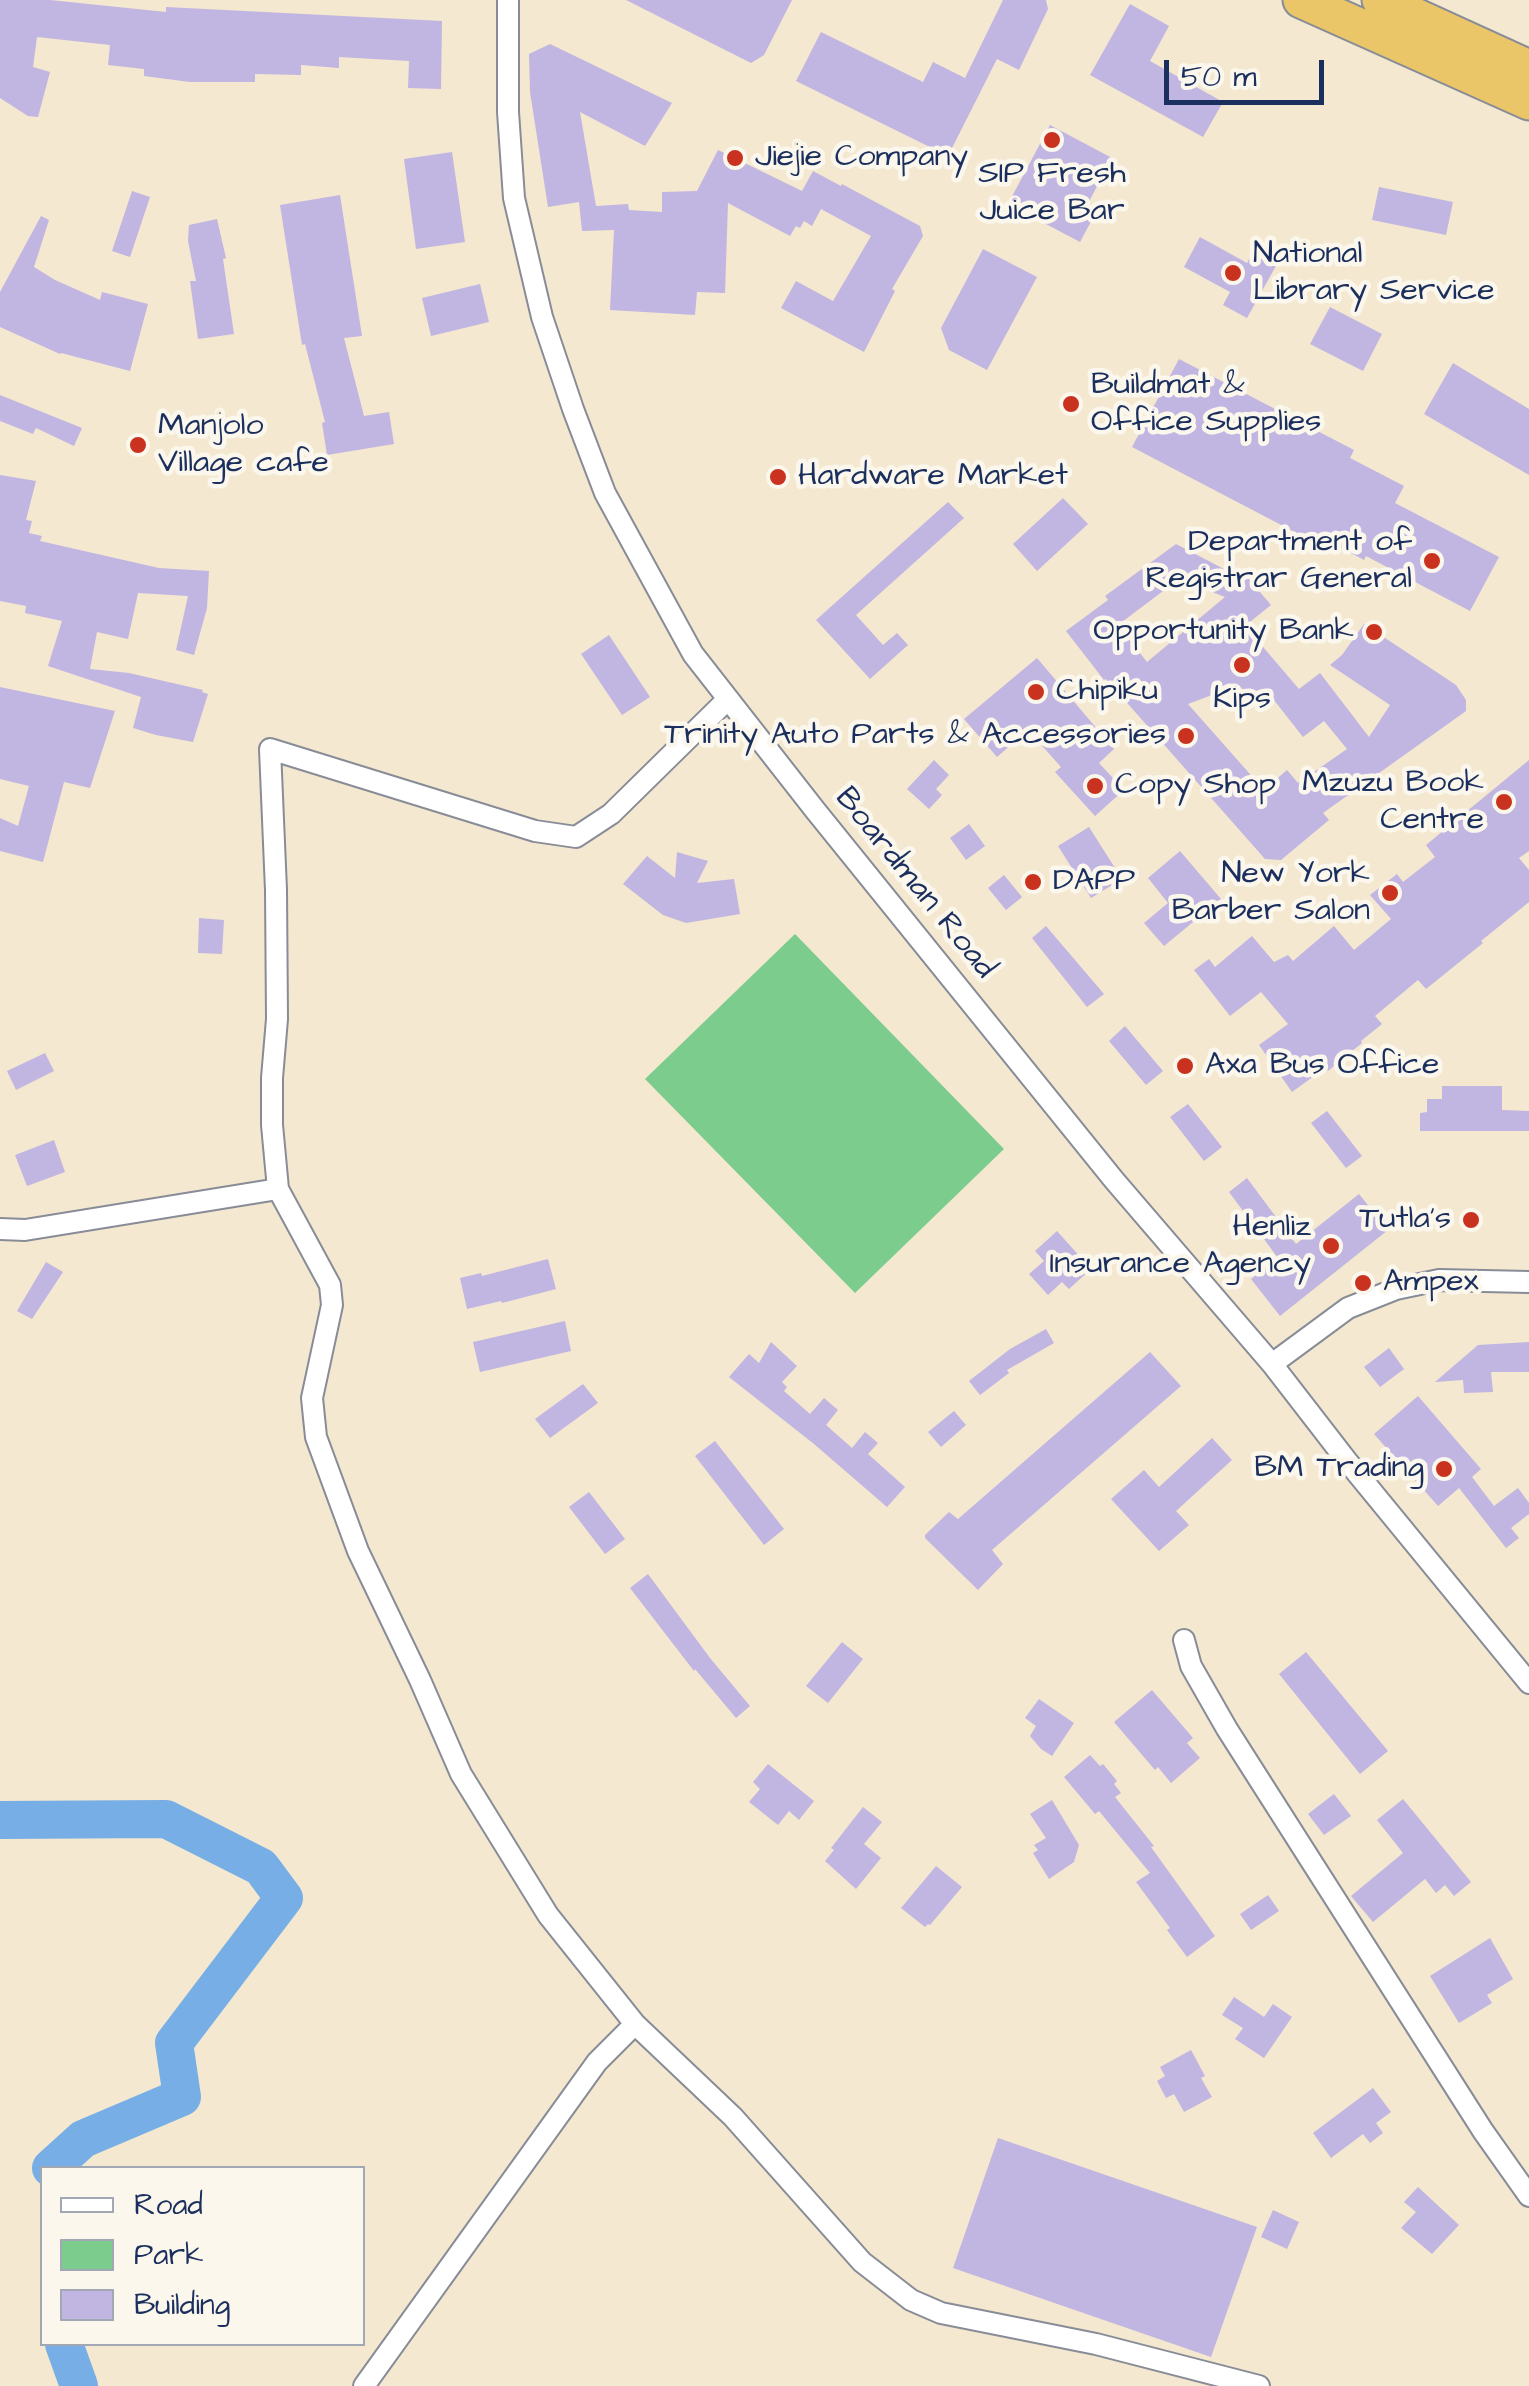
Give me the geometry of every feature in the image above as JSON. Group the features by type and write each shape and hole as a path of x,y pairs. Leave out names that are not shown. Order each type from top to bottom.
{"highway":[{"path":"1302,0 1529,102"},
{"path":"1380,0 1529,68"}],"street":[{"name":"Boardman Road","path":"508,0 508,112 514,198 542,317 605,494 693,654 1114,1180 1272,1364 1347,1462 1529,1683"},
{"path":"728,698 611,814 576,837 535,831 270,748 277,1001 272,1126 278,1189 330,1285 332,1306 312,1398 321,1450 358,1551 461,1774 548,1915 636,2024 733,2117 862,2262 912,2300 941,2314 1096,2344 1259,2386"},
{"path":"0,1229 25,1230 278,1189"},
{"path":"1272,1364 1348,1308 1396,1289 1439,1280 1529,1282"},
{"path":"1184,1640 1191,1666 1227,1729 1529,2196"},
{"path":"364,2386 597,2062 636,2024"}],"green space":[{"path":"795,934 1004,1149 855,1293 645,1079"}],"building":[{"path":"0,0 50,0 166,12 166,7 442,21 441,89 408,88 409,61 339,57 339,68 301,65 301,75 255,74 255,82 190,82 144,76 144,69 108,65 110,45 37,37 33,67 50,72 38,117 28,116 0,98"},
{"path":"626,0 792,0 764,55 751,63"},
{"path":"1003,0 1046,0 1048,9 1019,70 997,59 948,156 796,81 821,32 923,82 933,62 965,78"},
{"path":"1130,4 1169,26 1150,61 1223,102 1203,137 1090,75"},
{"path":"550,44 672,103 645,146 580,112 596,206 628,204 629,210 662,212 662,192 697,191 718,150 802,191 813,171 920,226 923,236 892,289 895,291 864,352 781,308 796,281 833,301 871,236 821,209 812,226 804,221 790,236 728,203 725,293 697,292 695,315 610,310 614,230 582,231 579,202 548,207 530,92 529,54"},
{"path":"1050,125 1112,158 1085,209 1095,214 1080,242 1008,204"},
{"path":"452,152 465,242 416,249 404,159"},
{"path":"1379,187 1453,202 1446,235 1372,220"},
{"path":"132,191 150,197 130,257 112,251"},
{"path":"340,195 362,336 344,338 364,416 389,412 394,444 327,455 322,423 325,422 305,344 302,345 280,205"},
{"path":"41,216 49,220 34,267 100,300 102,292 148,304 130,371 60,354 0,327 0,292"},
{"path":"217,219 226,258 223,259 234,334 198,339 190,281 196,281 189,225"},
{"path":"1200,237 1247,263 1258,242 1282,255 1247,318 1223,305 1230,292 1184,267"},
{"path":"983,249 1037,277 987,370 949,350 941,328"},
{"path":"480,284 489,322 431,336 422,298"},
{"path":"1330,307 1382,334 1363,371 1310,344"},
{"path":"1179,359 1354,450 1350,458 1404,486 1395,503 1499,557 1470,611 1366,556 1364,560 1311,532 1308,539 1132,447"},
{"path":"1453,363 1529,409 1529,475 1424,414"},
{"path":"0,395 82,428 74,446 36,428 33,434 0,421"},
{"path":"0,475 36,481 26,520 32,521 29,533 42,536 40,541 159,568 209,571 207,608 194,655 176,650 188,596 138,593 128,639 97,632 90,669 129,673 203,690 208,694 193,742 133,728 141,697 48,666 62,621 25,613 26,606 0,601"},
{"path":"1063,498 1088,524 1037,571 1013,544"},
{"path":"948,502 964,518 856,615 883,645 897,633 908,645 870,679 816,620"},
{"path":"1176,544 1245,580 1248,578 1271,605 1245,626 1299,689 1320,673 1369,737 1390,705 1330,665 1364,624 1456,685 1466,700 1466,711 1323,813 1329,820 1281,860 1265,859 1104,680 1066,631 1108,600 1105,596","holes":["1179,579 1225,597 1147,662 1118,625","1239,685 1253,701 1266,690 1303,737 1324,721 1347,749 1298,783 1287,770 1264,790 1188,704"]},
{"path":"609,635 650,697 622,715 581,654"},
{"path":"1037,658 1114,749 1099,763 1124,790 1095,816 1055,772 1061,767 1028,730 997,757 964,719"},
{"path":"0,687 115,711 90,788 64,782 43,862 0,851 0,818 18,826 29,786 0,779"},
{"path":"934,760 949,775 936,789 942,795 929,809 907,789"},
{"path":"1529,760 1529,851 1519,858 1529,870 1529,902 1426,989 1418,980 1375,1016 1382,1024 1362,1043 1328,1071 1325,1068 1292,1092 1259,1045 1288,1024 1261,992 1230,1016 1194,970 1209,959 1215,967 1252,936 1274,962 1288,955 1293,961 1334,926 1354,950 1391,919 1370,895 1397,874 1403,882 1435,857 1426,845"},
{"path":"969,824 985,846 966,860 950,838"},
{"path":"1089,827 1122,879 1091,898 1058,846"},
{"path":"1180,851 1221,899 1164,946 1144,923 1168,903 1148,878"},
{"path":"677,852 708,861 697,883 734,879 740,914 686,923 663,915 623,884 647,856 675,878"},
{"path":"1004,875 1022,897 1006,910 988,888"},
{"path":"199,918 224,920 222,954 198,953"},
{"path":"1046,926 1104,994 1087,1007 1032,938"},
{"path":"1125,1026 1163,1071 1146,1085 1109,1041"},
{"path":"45,1053 54,1071 16,1090 7,1071"},
{"path":"1442,1086 1502,1086 1502,1110 1529,1111 1529,1131 1420,1131 1420,1113 1427,1112 1427,1099 1442,1099"},
{"path":"1188,1104 1222,1147 1204,1161 1170,1117"},
{"path":"1327,1111 1362,1156 1346,1168 1311,1123"},
{"path":"54,1140 65,1172 27,1186 15,1155"},
{"path":"1247,1178 1296,1244 1359,1194 1388,1230 1280,1316 1251,1279 1278,1258 1229,1192"},
{"path":"1057,1231 1091,1269 1069,1289 1062,1282 1048,1295 1029,1274 1044,1261 1035,1251"},
{"path":"548,1259 556,1289 467,1309 460,1278"},
{"path":"46,1262 63,1272 32,1319 17,1311"},
{"path":"565,1321 571,1351 480,1372 473,1342"},
{"path":"1046,1329 1054,1343 1007,1370 1009,1373 980,1395 969,1381 1010,1349"},
{"path":"771,1342 797,1366 782,1382 787,1387 784,1391 810,1414 824,1398 838,1410 826,1425 852,1448 865,1432 878,1443 868,1454 905,1487 887,1507 729,1377 749,1354 759,1363"},
{"path":"1529,1342 1529,1372 1491,1372 1493,1392 1464,1393 1463,1380 1435,1382 1478,1345"},
{"path":"1389,1348 1404,1369 1380,1387 1364,1367"},
{"path":"1150,1352 1181,1386 992,1550 1003,1564 978,1590 925,1535 949,1512 958,1519"},
{"path":"583,1384 598,1403 550,1438 535,1419"},
{"path":"1418,1396 1481,1469 1472,1477 1494,1506 1518,1488 1529,1503 1529,1514 1511,1528 1519,1538 1506,1548 1459,1488 1438,1506 1374,1434"},
{"path":"954,1411 966,1425 941,1447 928,1432"},
{"path":"1212,1438 1232,1460 1176,1511 1189,1525 1159,1551 1111,1499 1144,1470 1159,1487"},
{"path":"715,1441 784,1529 764,1545 695,1456"},
{"path":"589,1492 625,1539 605,1554 569,1507"},
{"path":"648,1574 750,1706 736,1718 630,1588"},
{"path":"842,1642 863,1659 828,1703 806,1686"},
{"path":"1306,1652 1388,1751 1360,1774 1279,1674"},
{"path":"1152,1690 1193,1738 1187,1743 1200,1758 1171,1783 1114,1722"},
{"path":"1039,1699 1074,1723 1052,1756 1030,1736 1036,1726 1025,1718"},
{"path":"1090,1755 1117,1781 1114,1784 1121,1793 1115,1797 1154,1846 1151,1847 1215,1936 1187,1957 1136,1882 1150,1873 1099,1811 1095,1814 1064,1777"},
{"path":"768,1764 814,1801 799,1820 789,1811 778,1825 749,1802 760,1789 753,1782"},
{"path":"1334,1794 1351,1816 1324,1835 1308,1814"},
{"path":"1403,1799 1471,1882 1454,1896 1445,1885 1436,1893 1425,1879 1373,1922 1351,1896 1403,1853 1377,1820"},
{"path":"1052,1800 1079,1845 1074,1862 1049,1879 1033,1853 1038,1850 1034,1845 1046,1838 1030,1814"},
{"path":"863,1807 882,1822 864,1844 881,1858 856,1889 825,1861"},
{"path":"936,1866 962,1887 925,1927 901,1908"},
{"path":"1268,1895 1279,1911 1251,1930 1240,1914"},
{"path":"1490,1938 1513,1979 1487,1995 1492,2003 1459,2023 1430,1976"},
{"path":"1234,1997 1264,2017 1273,2004 1292,2017 1264,2058 1235,2039 1243,2028 1222,2015"},
{"path":"1191,2050 1212,2097 1184,2112 1174,2094 1166,2098 1157,2081 1165,2076 1160,2067"},
{"path":"1373,2088 1391,2112 1376,2123 1383,2133 1370,2143 1363,2134 1331,2158 1313,2133"},
{"path":"998,2138 1257,2227 1211,2357 953,2268"},
{"path":"1418,2187 1459,2225 1432,2254 1401,2228 1416,2212 1404,2202"},
{"path":"1273,2210 1299,2222 1287,2249 1261,2237"}],"waterway":[{"path":"0,1820 166,1819 261,1867 284,1898 174,2043 182,2097 83,2139 53,2166"},
{"path":"65,2346 79,2386"}],"place":[{"name":"SIP Fresh Juice Bar","path":"1052,140"},
{"name":"Jiejie Company","path":"735,158"},
{"name":"National Library Service","path":"1233,273"},
{"name":"Buildmat & Office Supplies","path":"1071,404"},
{"name":"Manjolo Village cafe","path":"138,445"},
{"name":"Hardware Market","path":"778,477"},
{"name":"Department of Registrar General","path":"1432,561"},
{"name":"Opportunity Bank","path":"1374,632"},
{"name":"Kips","path":"1242,665"},
{"name":"Chipiku","path":"1036,692"},
{"name":"Trinity Auto Parts & Accessories","path":"1186,736"},
{"name":"Copy Shop","path":"1095,786"},
{"name":"Mzuzu Book Centre","path":"1504,802"},
{"name":"DAPP","path":"1033,882"},
{"name":"New York Barber Salon","path":"1390,893"},
{"name":"Axa Bus Office","path":"1185,1066"},
{"name":"Tutla's","path":"1471,1220"},
{"name":"Henliz Insurance Agency","path":"1331,1246"},
{"name":"Ampex","path":"1363,1283"},
{"name":"BM Trading","path":"1444,1469"}]}
